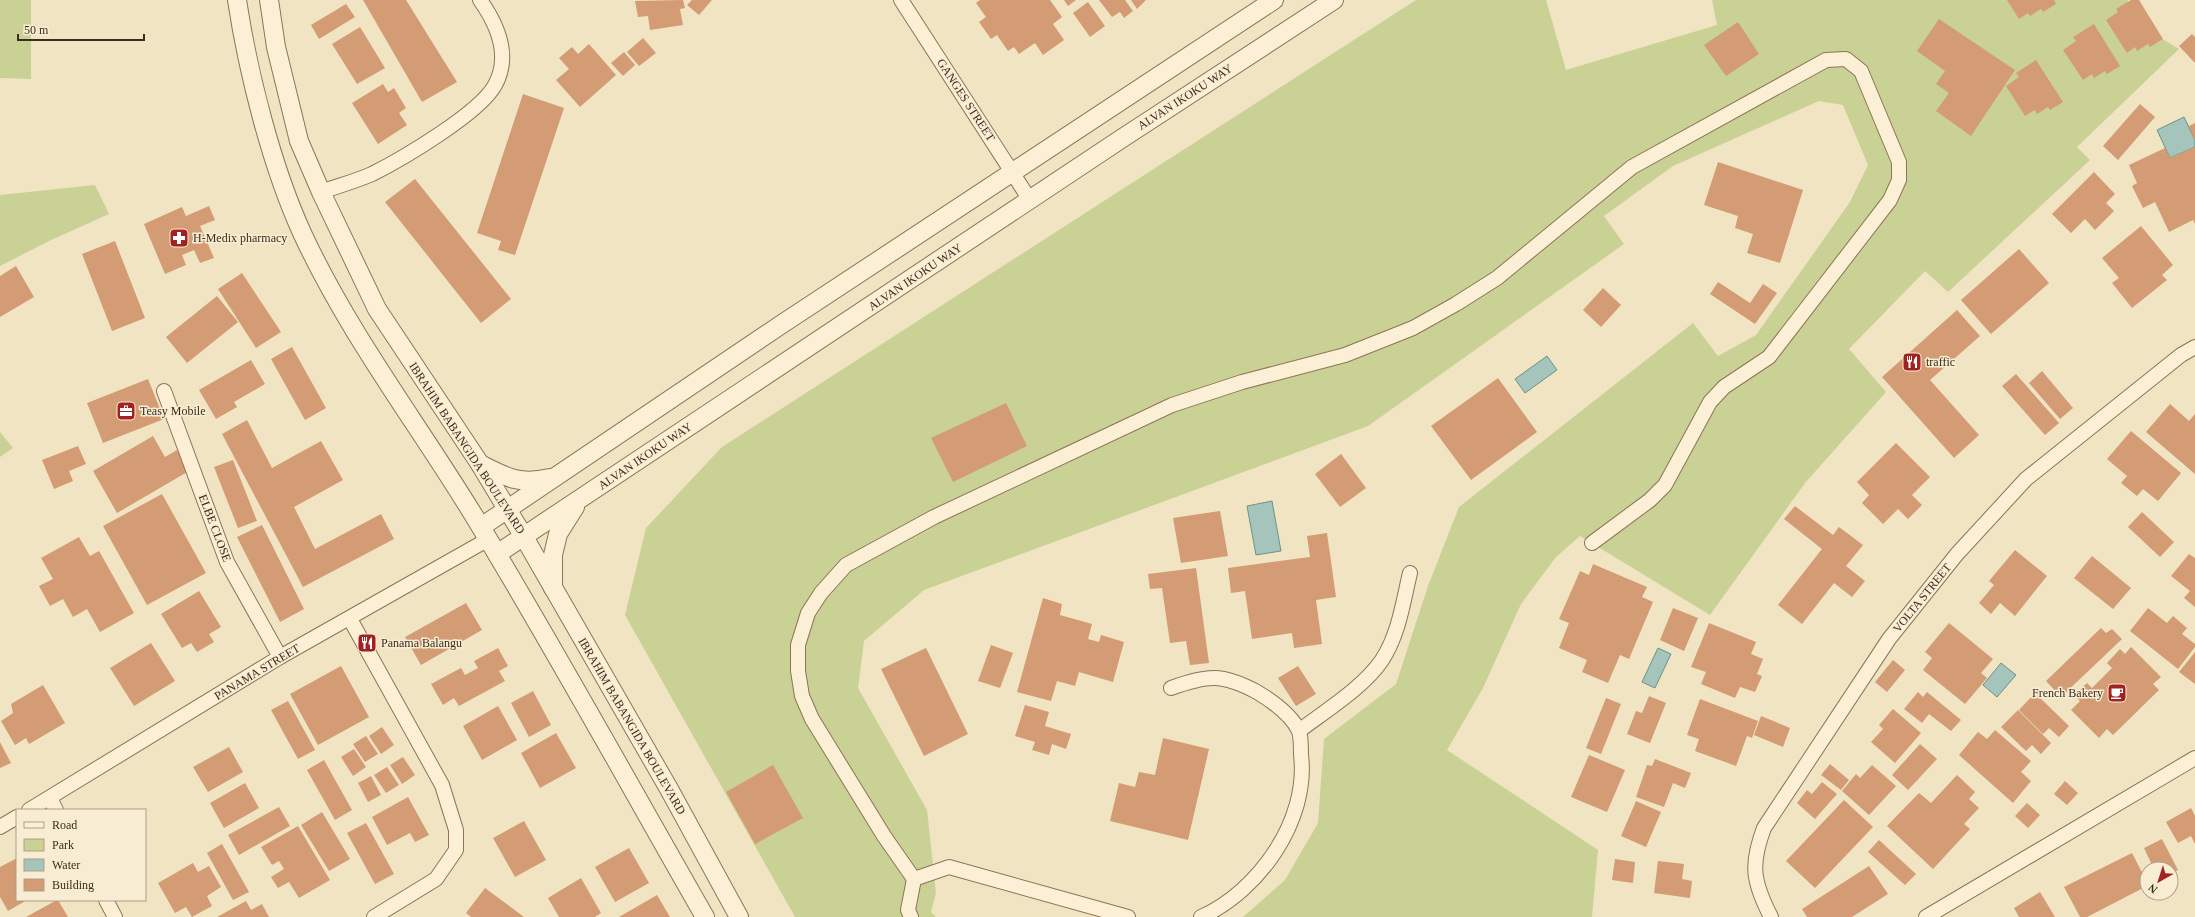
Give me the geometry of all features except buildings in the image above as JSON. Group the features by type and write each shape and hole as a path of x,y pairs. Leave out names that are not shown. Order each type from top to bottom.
{"street":[{"path":"237,0 262,117 280,174 302,233 334,296 398,401 439,458 705,917"},
{"name":"IBRAHIM BABANGIDA BOULEVARD","path":"269,0 276,47 299,141 321,192 377,309 480,464 508,510 669,789 739,917"},
{"path":"321,192 372,174 438,136 486,98 496,84 501,63 501,41 493,18 480,0"},
{"name":"GANGES STREET","path":"901,0 1030,200"},
{"path":"488,541 508,510 1012,171 1274,0"},
{"name":"ALVAN IKOKU WAY","path":"488,541 524,537 1030,200 1334,0"},
{"path":"911,917 908,910 914,879 884,836 812,719 802,696 798,671 798,645 808,613 821,593 846,565 934,517 1172,405 1242,382 1345,355 1413,328 1456,304 1497,278 1632,167 1826,60 1846,59 1861,71 1899,162 1899,180 1890,200 1769,356 1724,388 1710,402 1664,485 1650,500 1592,543"},
{"name":"VOLTA STREET","path":"1771,917 1758,893 1754,871 1756,849 1764,828 1889,639 1957,554 2026,479 2182,355 2195,347"},
{"name":"ELBE CLOSE","path":"164,391 227,562 280,657"},
{"path":"480,464 501,475 527,482 559,476"},
{"path":"553,588 553,555 558,534 578,501"},
{"name":"PANAMA STREET","path":"33,809 53,804 280,657 488,541"},
{"path":"1299,731 1359,685 1382,660 1396,631 1410,573"},
{"path":"350,619 442,785 456,830 456,850 436,879 374,917"},
{"path":"1171,688 1194,680 1211,677 1239,682 1282,709 1299,731 1303,773 1297,803 1286,831 1273,855 1252,879 1233,897 1201,917"},
{"path":"1926,917 2195,758"},
{"path":"0,827 16,818"},
{"path":"914,879 949,867 1128,917"},
{"path":"107,901 116,917"}],"green space":[{"path":"0,0 31,0 31,79 0,78"},
{"path":"1416,0 1546,0 1566,70 1717,25 1712,0 2128,0 2129,19 2179,49 2077,147 2090,160 1948,292 1925,271 1849,349 1886,392 1805,483 1710,615 1580,536 1556,557 1521,604 1483,688 1447,750 1598,850 1592,917 1243,917 1285,880 1318,823 1324,739 1396,684 1428,586 1459,507 1693,323 1718,356 1756,335 1850,202 1868,165 1843,105 1819,101 1673,166 1604,216 1624,244 1368,426 924,590 864,641 858,688 927,810 936,893 931,912 936,917 795,917 625,615 646,528 722,447"},
{"path":"95,185 109,214 49,241 0,266 0,195"},
{"path":"0,432 13,448 0,457"}],"water":[{"path":"2184,117 2195,140 2195,147 2170,158 2157,130"},
{"path":"1547,356 1557,370 1525,393 1515,379"},
{"path":"1272,501 1281,551 1256,555 1247,506"},
{"path":"1658,648 1671,654 1655,688 1642,682"},
{"path":"2001,663 2016,675 1997,697 1983,685"}],"place":[{"name":"H-Medix pharmacy","path":"179,238"},
{"name":"traffic","path":"1912,362"},
{"name":"Teasy Mobile","path":"126,411"},
{"name":"Panama Balangu","path":"367,643"},
{"name":"French Bakery","path":"2117,693"}]}
